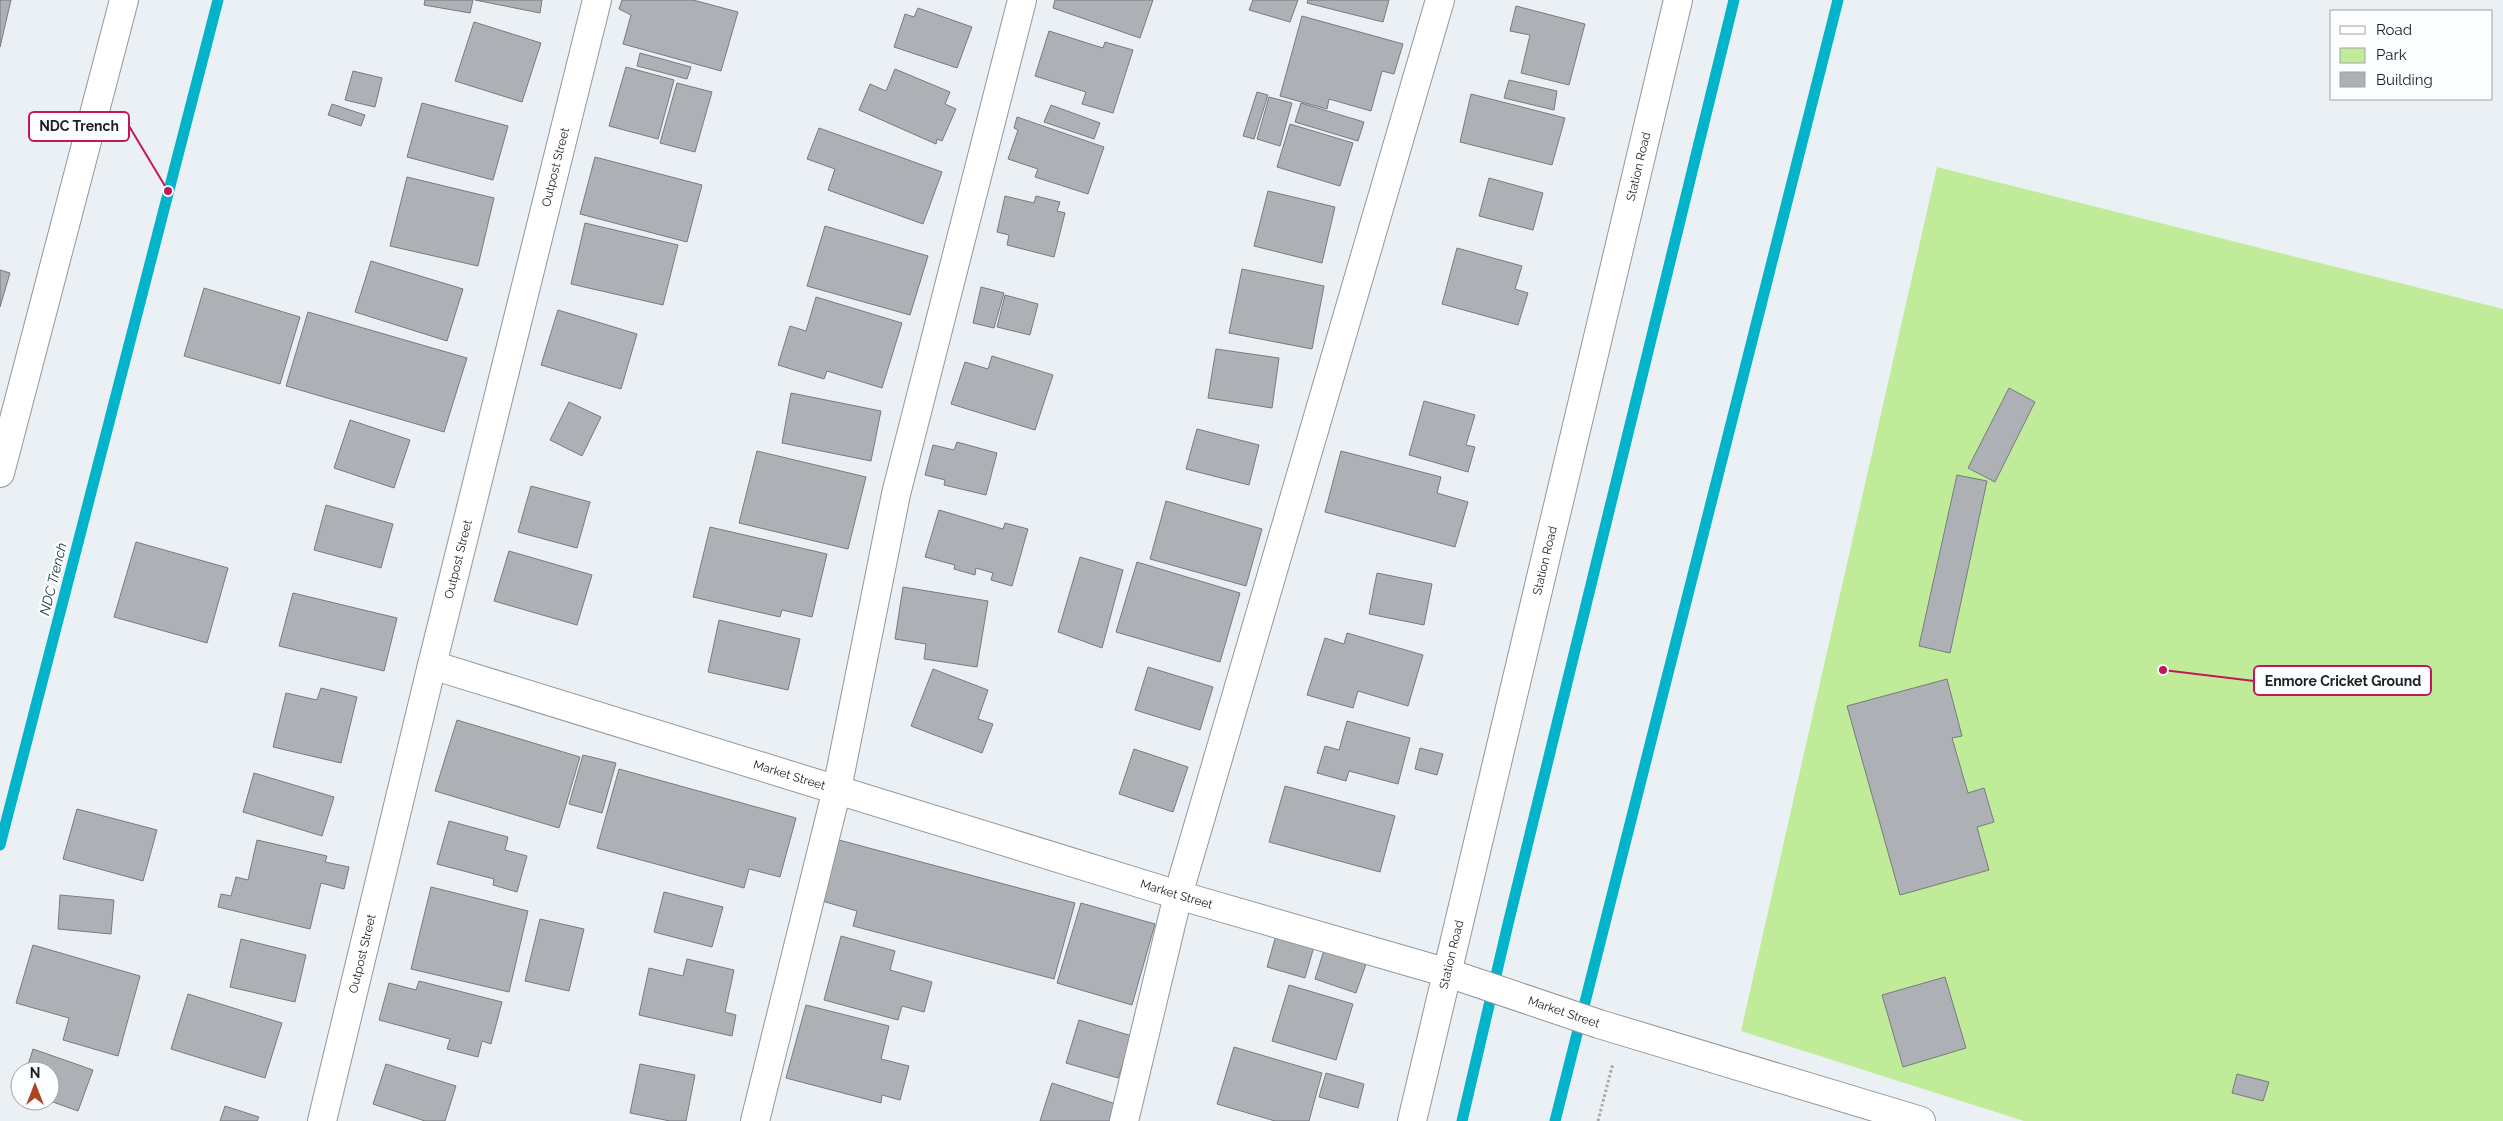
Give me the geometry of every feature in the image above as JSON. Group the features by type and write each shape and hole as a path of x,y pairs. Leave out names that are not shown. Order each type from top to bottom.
{"street":[{"path":"0,473 124,0"},
{"name":"Outpost Street","path":"322,1121 432,665 597,0"},
{"path":"755,1121 837,789 896,494 1022,0"},
{"path":"1124,1121 1178,895 1440,0"},
{"name":"Station Road","path":"1412,1121 1455,975 1678,0"},
{"name":"Market Street","path":"432,665 1178,895 1455,975 1610,1027 1921,1121"}],"path":[{"path":"1598,1121 1610,1027"}],"green space":[{"path":"1937,167 2503,309 2503,1121 2024,1121 1741,1031"}],"building":[{"path":"0,0 11,0 0,47"},
{"path":"425,0 473,0 470,13 424,5"},
{"path":"475,0 542,0 540,13"},
{"path":"622,0 693,0 738,12 721,71 623,44 631,15 619,9"},
{"path":"1055,0 1153,0 1140,38 1053,8"},
{"path":"1253,0 1298,0 1290,22 1249,10"},
{"path":"1308,0 1389,0 1383,22 1307,3"},
{"path":"1516,6 1585,24 1569,85 1521,73 1530,35 1510,31"},
{"path":"918,8 972,27 957,68 894,47 905,14 914,17"},
{"path":"1302,16 1403,44 1394,74 1382,71 1371,111 1329,99 1327,109 1280,96"},
{"path":"474,22 541,43 522,102 455,81"},
{"path":"1049,31 1103,48 1105,42 1133,50 1113,113 1082,104 1086,92 1035,76"},
{"path":"640,53 691,67 687,79 637,66"},
{"path":"626,67 674,80 658,139 609,126"},
{"path":"895,69 950,92 945,104 956,109 942,141 937,139 936,144 859,110 870,84 886,91"},
{"path":"353,71 382,78 375,107 345,100"},
{"path":"1509,80 1557,91 1554,110 1504,98"},
{"path":"677,83 712,92 695,152 660,143"},
{"path":"1257,92 1268,95 1254,139 1243,136"},
{"path":"1471,94 1565,118 1552,165 1460,142"},
{"path":"1269,97 1292,103 1280,146 1257,139"},
{"path":"422,103 508,126 493,180 407,157"},
{"path":"1301,103 1364,122 1358,141 1295,122"},
{"path":"332,104 365,115 361,126 328,115"},
{"path":"1051,105 1100,123 1094,139 1044,122"},
{"path":"1017,117 1104,147 1088,194 1035,177 1038,169 1008,159 1018,130 1014,128"},
{"path":"1290,124 1353,143 1340,186 1277,167"},
{"path":"819,128 942,172 923,224 828,190 835,169 807,159"},
{"path":"595,157 702,185 687,242 580,214"},
{"path":"407,177 494,198 478,266 390,246"},
{"path":"1489,178 1543,193 1533,230 1479,216"},
{"path":"1268,191 1335,207 1322,263 1254,246"},
{"path":"1005,196 1034,203 1036,196 1060,202 1057,211 1065,213 1054,257 1007,245 1009,235 997,232"},
{"path":"585,223 678,245 663,305 571,284"},
{"path":"825,226 928,256 910,315 807,286"},
{"path":"1457,248 1522,266 1515,289 1528,293 1518,325 1442,304"},
{"path":"371,261 463,289 447,341 355,312"},
{"path":"1242,269 1324,286 1312,349 1229,333"},
{"path":"0,270 10,273 0,307"},
{"path":"981,287 1004,293 994,328 973,323"},
{"path":"204,288 300,317 280,384 184,356"},
{"path":"1005,295 1038,304 1030,335 997,327"},
{"path":"816,297 902,323 882,388 827,371 824,379 778,365 790,326 806,331"},
{"path":"558,310 637,334 621,389 541,365"},
{"path":"308,312 467,358 444,432 286,386"},
{"path":"1216,349 1279,358 1272,408 1208,398"},
{"path":"992,356 1053,375 1035,430 951,404 965,362 988,369"},
{"path":"2009,388 2035,402 1995,482 1968,468"},
{"path":"791,393 881,411 871,461 782,443"},
{"path":"1424,401 1475,415 1466,445 1475,447 1468,472 1409,455"},
{"path":"569,402 601,417 582,456 550,440"},
{"path":"350,420 410,440 394,488 334,468"},
{"path":"1197,429 1259,445 1249,485 1186,469"},
{"path":"957,442 997,453 986,495 944,485 945,480 925,475 933,445 954,450"},
{"path":"757,451 866,477 848,549 739,523"},
{"path":"1341,451 1441,477 1437,493 1468,502 1455,547 1325,512"},
{"path":"1957,475 1987,481 1950,653 1919,646"},
{"path":"531,486 590,502 577,548 518,532"},
{"path":"1166,501 1262,529 1246,586 1150,559"},
{"path":"326,505 393,524 381,568 314,550"},
{"path":"939,510 1003,529 1005,523 1028,529 1012,586 991,580 993,573 976,568 975,575 954,569 955,565 925,557"},
{"path":"710,527 827,554 812,617 782,610 780,617 693,597"},
{"path":"136,542 228,568 207,643 114,617"},
{"path":"509,551 592,575 577,625 494,601"},
{"path":"1080,557 1123,570 1102,648 1058,632"},
{"path":"1137,562 1240,593 1220,662 1116,632"},
{"path":"1377,573 1432,584 1424,625 1369,614"},
{"path":"903,587 988,601 977,667 924,659 926,644 895,639"},
{"path":"293,593 397,618 384,671 279,646"},
{"path":"719,620 800,639 788,690 708,672"},
{"path":"1347,633 1423,655 1408,706 1358,691 1353,708 1307,695 1325,638 1344,644"},
{"path":"1148,667 1213,687 1200,730 1135,710"},
{"path":"933,669 988,690 978,719 993,724 982,753 911,726"},
{"path":"1947,679 1962,736 1952,738 1968,793 1984,788 1994,822 1977,827 1989,870 1900,895 1847,706"},
{"path":"321,688 357,697 341,763 273,747 286,693 317,700"},
{"path":"457,720 580,757 559,828 435,791"},
{"path":"1347,721 1410,738 1398,784 1349,771 1346,781 1317,773 1325,746 1339,750"},
{"path":"1420,748 1443,754 1437,775 1415,769"},
{"path":"1134,749 1188,767 1173,812 1119,794"},
{"path":"583,755 616,763 602,813 569,804"},
{"path":"619,769 796,818 780,877 749,869 744,888 597,848"},
{"path":"254,773 334,797 322,836 243,812"},
{"path":"1285,786 1395,816 1380,872 1269,842"},
{"path":"77,809 157,830 143,881 63,859"},
{"path":"449,821 508,837 505,850 527,856 517,892 493,885 494,879 437,864"},
{"path":"257,840 327,856 325,862 349,867 344,889 321,883 310,929 218,907 221,894 231,896 236,877 248,880"},
{"path":"839,840 1075,903 1054,979 853,926 857,911 822,901"},
{"path":"431,887 528,911 509,992 411,969"},
{"path":"664,892 723,907 712,947 654,932"},
{"path":"60,895 114,900 111,934 58,929"},
{"path":"1081,903 1155,924 1132,1005 1057,983"},
{"path":"540,919 584,929 569,991 525,981"},
{"path":"1277,932 1315,943 1305,978 1267,967"},
{"path":"841,936 895,951 890,970 932,982 924,1012 902,1006 898,1020 824,1000"},
{"path":"241,939 306,955 295,1002 230,987"},
{"path":"33,945 140,976 118,1056 63,1040 69,1018 16,1003"},
{"path":"1325,947 1367,961 1356,993 1315,979"},
{"path":"687,959 734,970 725,1012 736,1015 732,1036 639,1015 649,968 683,976"},
{"path":"1945,977 1966,1048 1903,1067 1882,995"},
{"path":"419,981 502,1002 491,1044 482,1041 478,1057 447,1049 450,1039 379,1020 389,983 416,990"},
{"path":"1289,985 1353,1004 1336,1060 1272,1041"},
{"path":"188,994 282,1023 265,1078 171,1049"},
{"path":"806,1005 889,1026 881,1059 909,1066 900,1100 882,1095 881,1103 786,1078"},
{"path":"1079,1020 1132,1036 1118,1078 1066,1063"},
{"path":"1234,1047 1322,1073 1309,1121 1275,1121 1217,1104"},
{"path":"33,1049 93,1070 78,1111 60,1105 60,1061 29,1061"},
{"path":"386,1064 456,1086 445,1121 425,1121 373,1104"},
{"path":"640,1064 695,1075 686,1121 670,1121 630,1113"},
{"path":"1326,1073 1364,1084 1358,1108 1319,1097"},
{"path":"2237,1074 2269,1082 2263,1101 2232,1093"},
{"path":"1052,1083 1116,1104 1110,1121 1040,1121"},
{"path":"225,1106 259,1117 257,1121 220,1121"}],"waterway":[{"name":"NDC Trench","path":"0,845 218,0"},
{"path":"1462,1121 1508,924 1734,0"},
{"path":"1555,1121 1838,0"}],"place":[{"name":"NDC Trench","path":"168,191"},
{"name":"Enmore Cricket Ground","path":"2163,670"}]}
